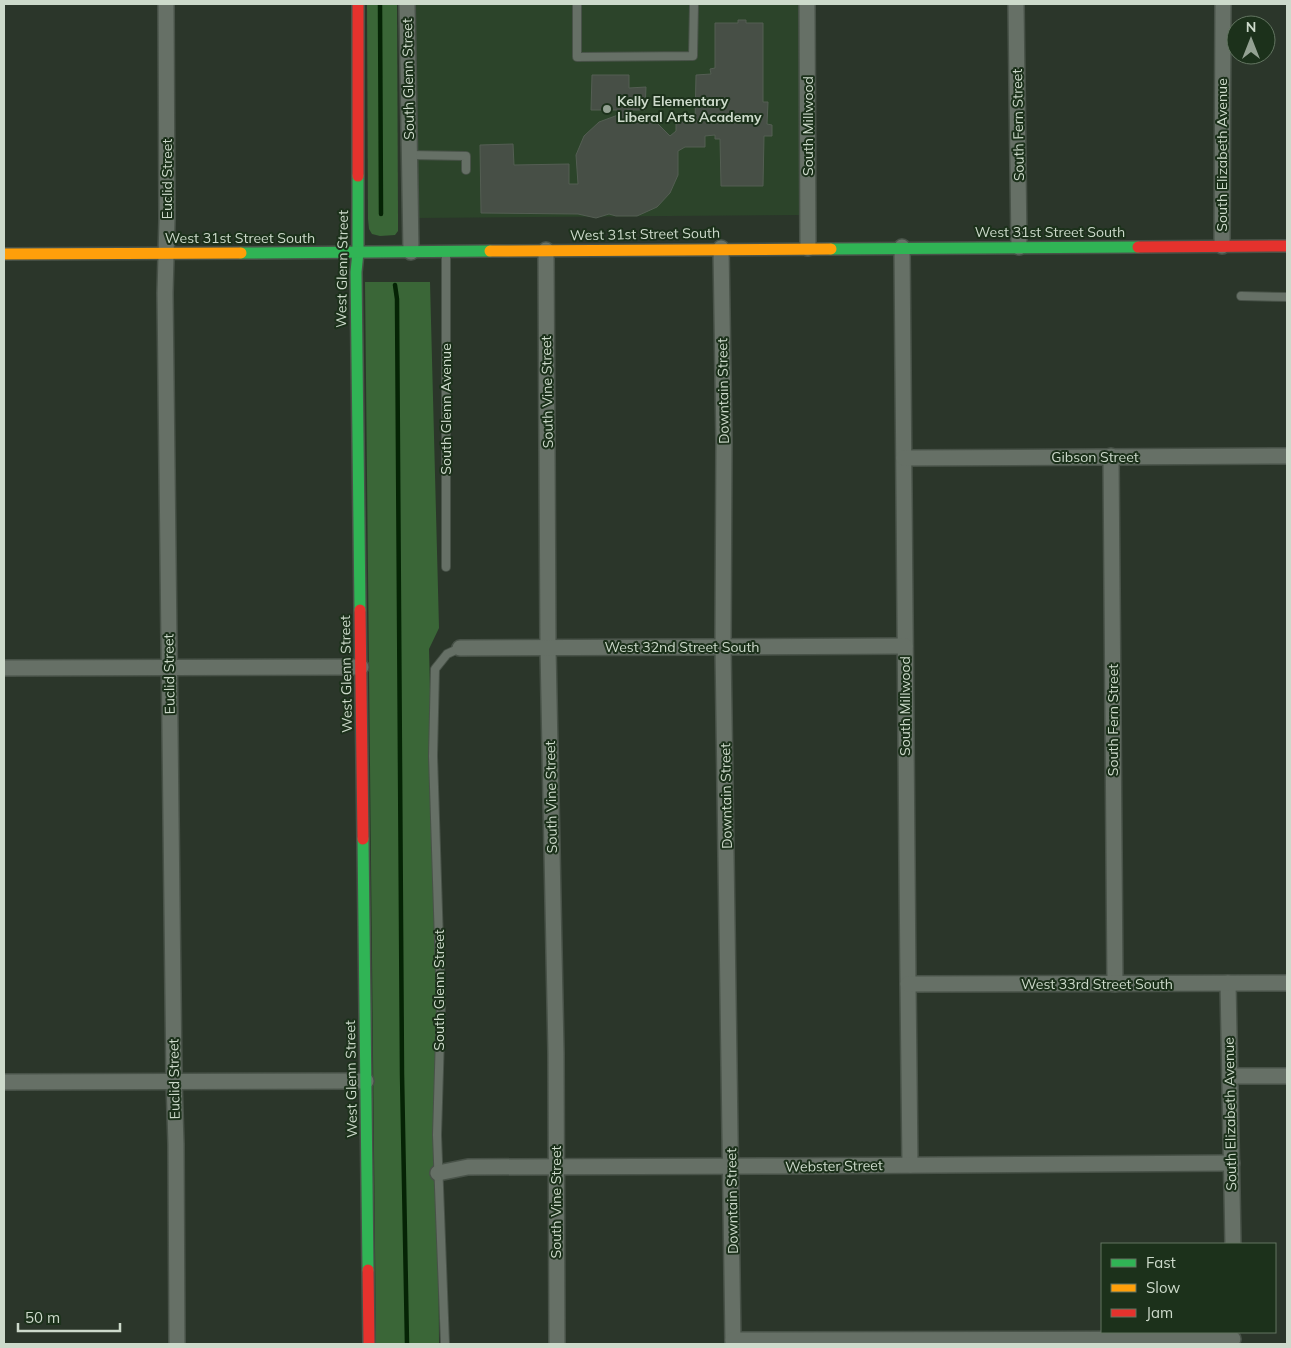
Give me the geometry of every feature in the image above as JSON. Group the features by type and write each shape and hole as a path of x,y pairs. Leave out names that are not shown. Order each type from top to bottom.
{"street":[{"name":"Euclid Street","path":"166,4 165,293 177,1344"},
{"name":"West Glenn Street","path":"358,4 358,252 356,272 369,1344"},
{"name":"South Glenn Street","path":"407,4 409,155"},
{"name":"South Millwood","path":"807,4 808,248"},
{"name":"South Fern Street","path":"1016,4 1019,247"},
{"name":"South Elizabeth Avenue","path":"1222,246 1223,4"},
{"path":"409,155 411,252"},
{"name":"West 31st Street South","path":"4,254 446,252 721,248 1287,246"},
{"name":"South Millwood","path":"902,247 910,1165"},
{"name":"Downtain Street","path":"721,248 733,1342"},
{"name":"South Vine Street","path":"546,250 548,648 556,1053 557,1344"},
{"name":"South Fern Street","path":"1110,456 1115,984"},
{"name":"Gibson Street","path":"904,458 1287,456"},
{"name":"West 32nd Street South","path":"460,648 905,646"},
{"path":"4,668 361,666"},
{"name":"South Elizabeth Avenue","path":"1228,983 1233,1243"},
{"name":"West 33rd Street South","path":"908,984 1287,983"},
{"path":"1230,1076 1287,1076"},
{"path":"4,1082 366,1081"},
{"name":"Webster Street","path":"438,1173 468,1167 1232,1162"},
{"path":"733,1342 1118,1342 1233,1338"}],"lane":[{"path":"577,4 577,57 693,56 694,4"},
{"path":"409,155 466,156 466,170"},
{"name":"South Glenn Avenue","path":"446,252 446,567"},
{"path":"1241,296 1287,296"},
{"name":"South Glenn Street","path":"445,1344 437,1135 441,1004 433,756 435,668 447,654 460,648"}],"shaded area":[{"name":"Kelly Elementary Liberal Arts Academy","path":"414,4 798,4 801,215 416,218"}],"green space":[{"path":"367,4 397,4 398,231 395,235 380,236 372,234 369,229"},
{"path":"365,282 430,282 439,628 429,649 442,1163 438,1191 439,1344 376,1344"}],"building":[{"path":"738,20 746,20 746,23 763,23 763,102 768,102 767,124 772,125 772,136 764,136 763,186 721,186 720,139 715,139 715,135 705,136 705,147 685,147 678,151 678,175 670,193 657,207 637,216 609,214 596,218 578,214 481,213 480,145 513,144 514,165 569,164 569,184 578,184 576,155 584,136 599,122 618,115 617,110 591,110 592,75 629,75 629,88 646,87 645,110 627,110 628,115 636,115 656,122 670,136 676,131 676,122 695,122 696,75 711,74 710,69 715,68 715,23 738,23"}],"waterway":[{"path":"380,4 381,214"},
{"path":"395,285 397,299 402,1074 407,1344"}],"traffic: fast":[{"path":"358,176 358,252 356,272 360,610"},
{"path":"831,249 1138,247"},
{"path":"241,253 490,251"},
{"path":"363,839 368,1270"}],"traffic: slow":[{"path":"490,251 831,249"},
{"path":"4,254 241,253"}],"traffic: jam":[{"path":"358,4 358,176"},
{"path":"1138,247 1287,246"},
{"path":"360,610 363,839"},
{"path":"368,1270 369,1344"}],"place":[{"name":"Kelly Elementary Liberal Arts Academy","path":"607,109"}]}
